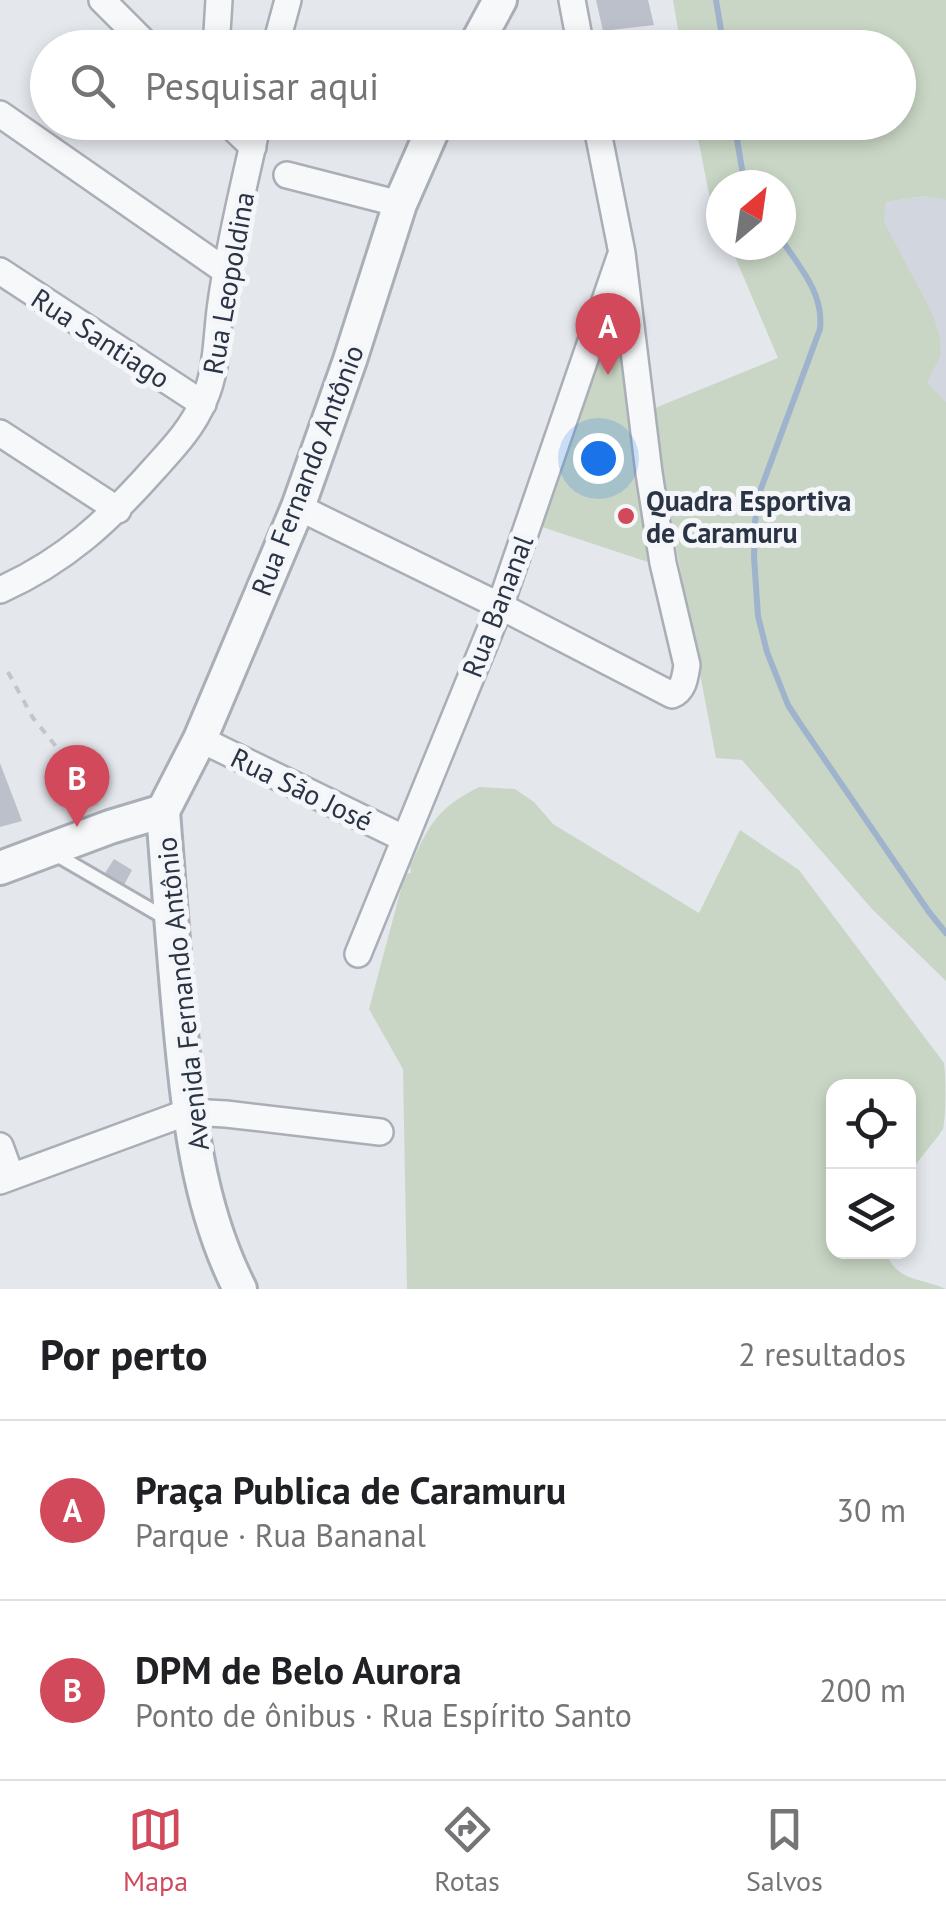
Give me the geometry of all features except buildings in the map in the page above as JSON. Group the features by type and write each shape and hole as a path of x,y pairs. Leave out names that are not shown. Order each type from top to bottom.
{"street":[{"path":"102,0 132,30"},
{"path":"218,30 220,0"},
{"path":"280,30 288,0"},
{"path":"484,30 500,0"},
{"path":"572,0 578,30"},
{"path":"0,114 30,135"},
{"path":"37,140 227,272"},
{"name":"Rua Leopoldina","path":"0,590 69,552 118,510 185,434 203,404 217,356 221,302 255,140"},
{"name":"Rua Fernando Antônio","path":"163,812 200,739 298,507 400,204 428,140"},
{"path":"298,507 672,695 680,690 687,665 663,563 622,253 600,140"},
{"path":"287,175 400,204"},
{"name":"Rua Bananal","path":"358,954 500,606 622,253"},
{"name":"Rua Santiago","path":"0,271 203,404"},
{"path":"0,433 118,510"},
{"name":"Rua São José","path":"200,739 405,839"},
{"path":"0,868 110,826 163,812"},
{"name":"Avenida Fernando Antônio","path":"163,812 188,1112 208,1205 240,1289"},
{"path":"0,1146 6,1179 188,1112 380,1132"}],"lane":[{"path":"48,850 171,921"}],"path":[{"path":"8,672 33,718 64,754 110,826"}],"shaded area":[{"path":"924,196 946,200 946,402 927,382 900,257 883,222 886,202"}],"green space":[{"path":"673,0 946,0 946,200 924,196 886,202 884,222 933,315 941,355 927,382 946,402 946,981 872,909 742,760 716,758 650,410 778,358 736,260 796,260 796,170 706,170 706,179 698,140 916,140 916,30 678,30"},
{"path":"620,266 657,565 533,524"},
{"path":"479,787 515,789 534,802 553,824 699,913 740,830 799,870 945,1069 943,1129 916,1165 916,1079 826,1079 826,1259 889,1259 903,1274 946,1289 407,1289 403,1069 369,1009 405,874 411,873 410,866 436,819"}],"waterway":[{"path":"716,0 721,30"},
{"path":"737,140 742,170"},
{"path":"795,260 814,292 820,329 759,494 754,557 758,616 788,705 946,933"}],"place":[{"name":"Praça Publica de Caramuru","path":"608,375"},
{"name":"Quadra Esportiva de Caramuru","path":"626,516"},
{"name":"DPM de Belo Aurora","path":"77,827"}]}
